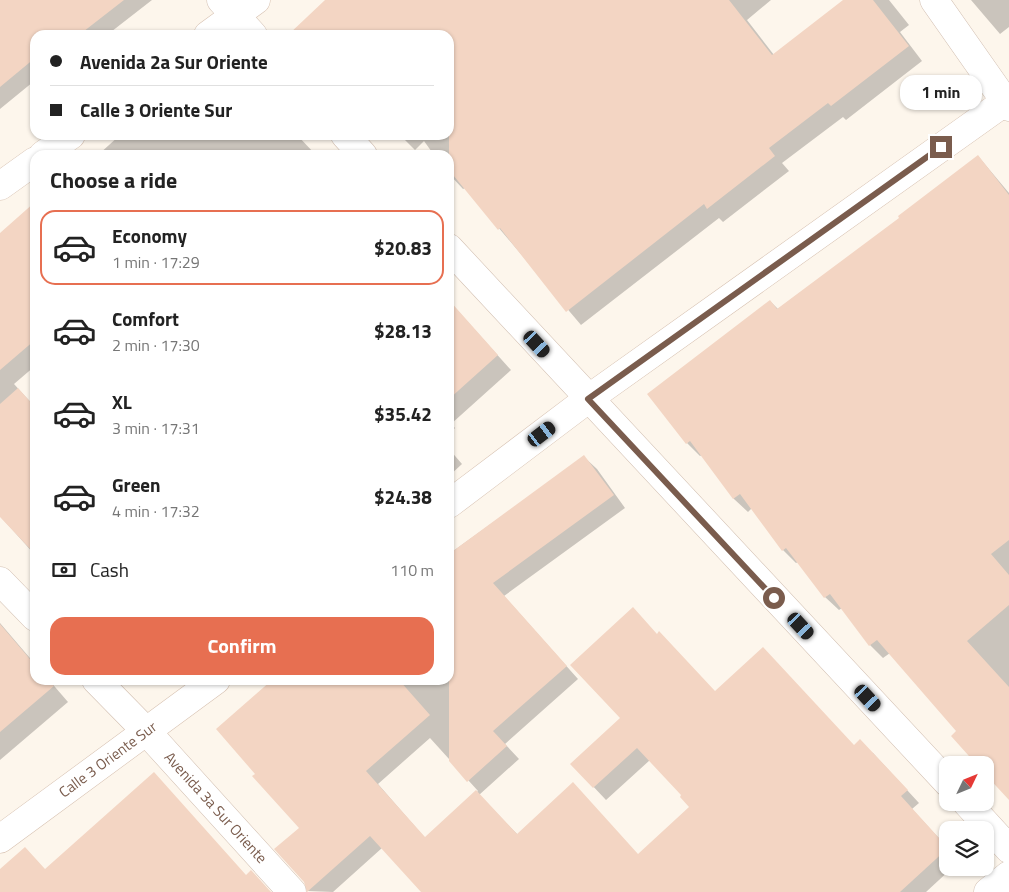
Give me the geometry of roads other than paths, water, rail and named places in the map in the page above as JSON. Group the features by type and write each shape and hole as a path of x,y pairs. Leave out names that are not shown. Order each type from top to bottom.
{"street":[{"path":"454,500 588,399 1008,102 934,0"},
{"path":"213,30 237,5 250,30"},
{"path":"50,150 63,140"},
{"path":"350,140 358,150"},
{"path":"0,186 30,165"},
{"path":"454,253 939,773"},
{"path":"0,581 30,612"},
{"name":"Avenida 3a Sur Oriente","path":"101,685 147,732 292,892"},
{"name":"Calle 3 Oriente Sur","path":"0,839 209,685"},
{"path":"974,811 1009,849"},
{"path":"988,892 1009,875"}]}
